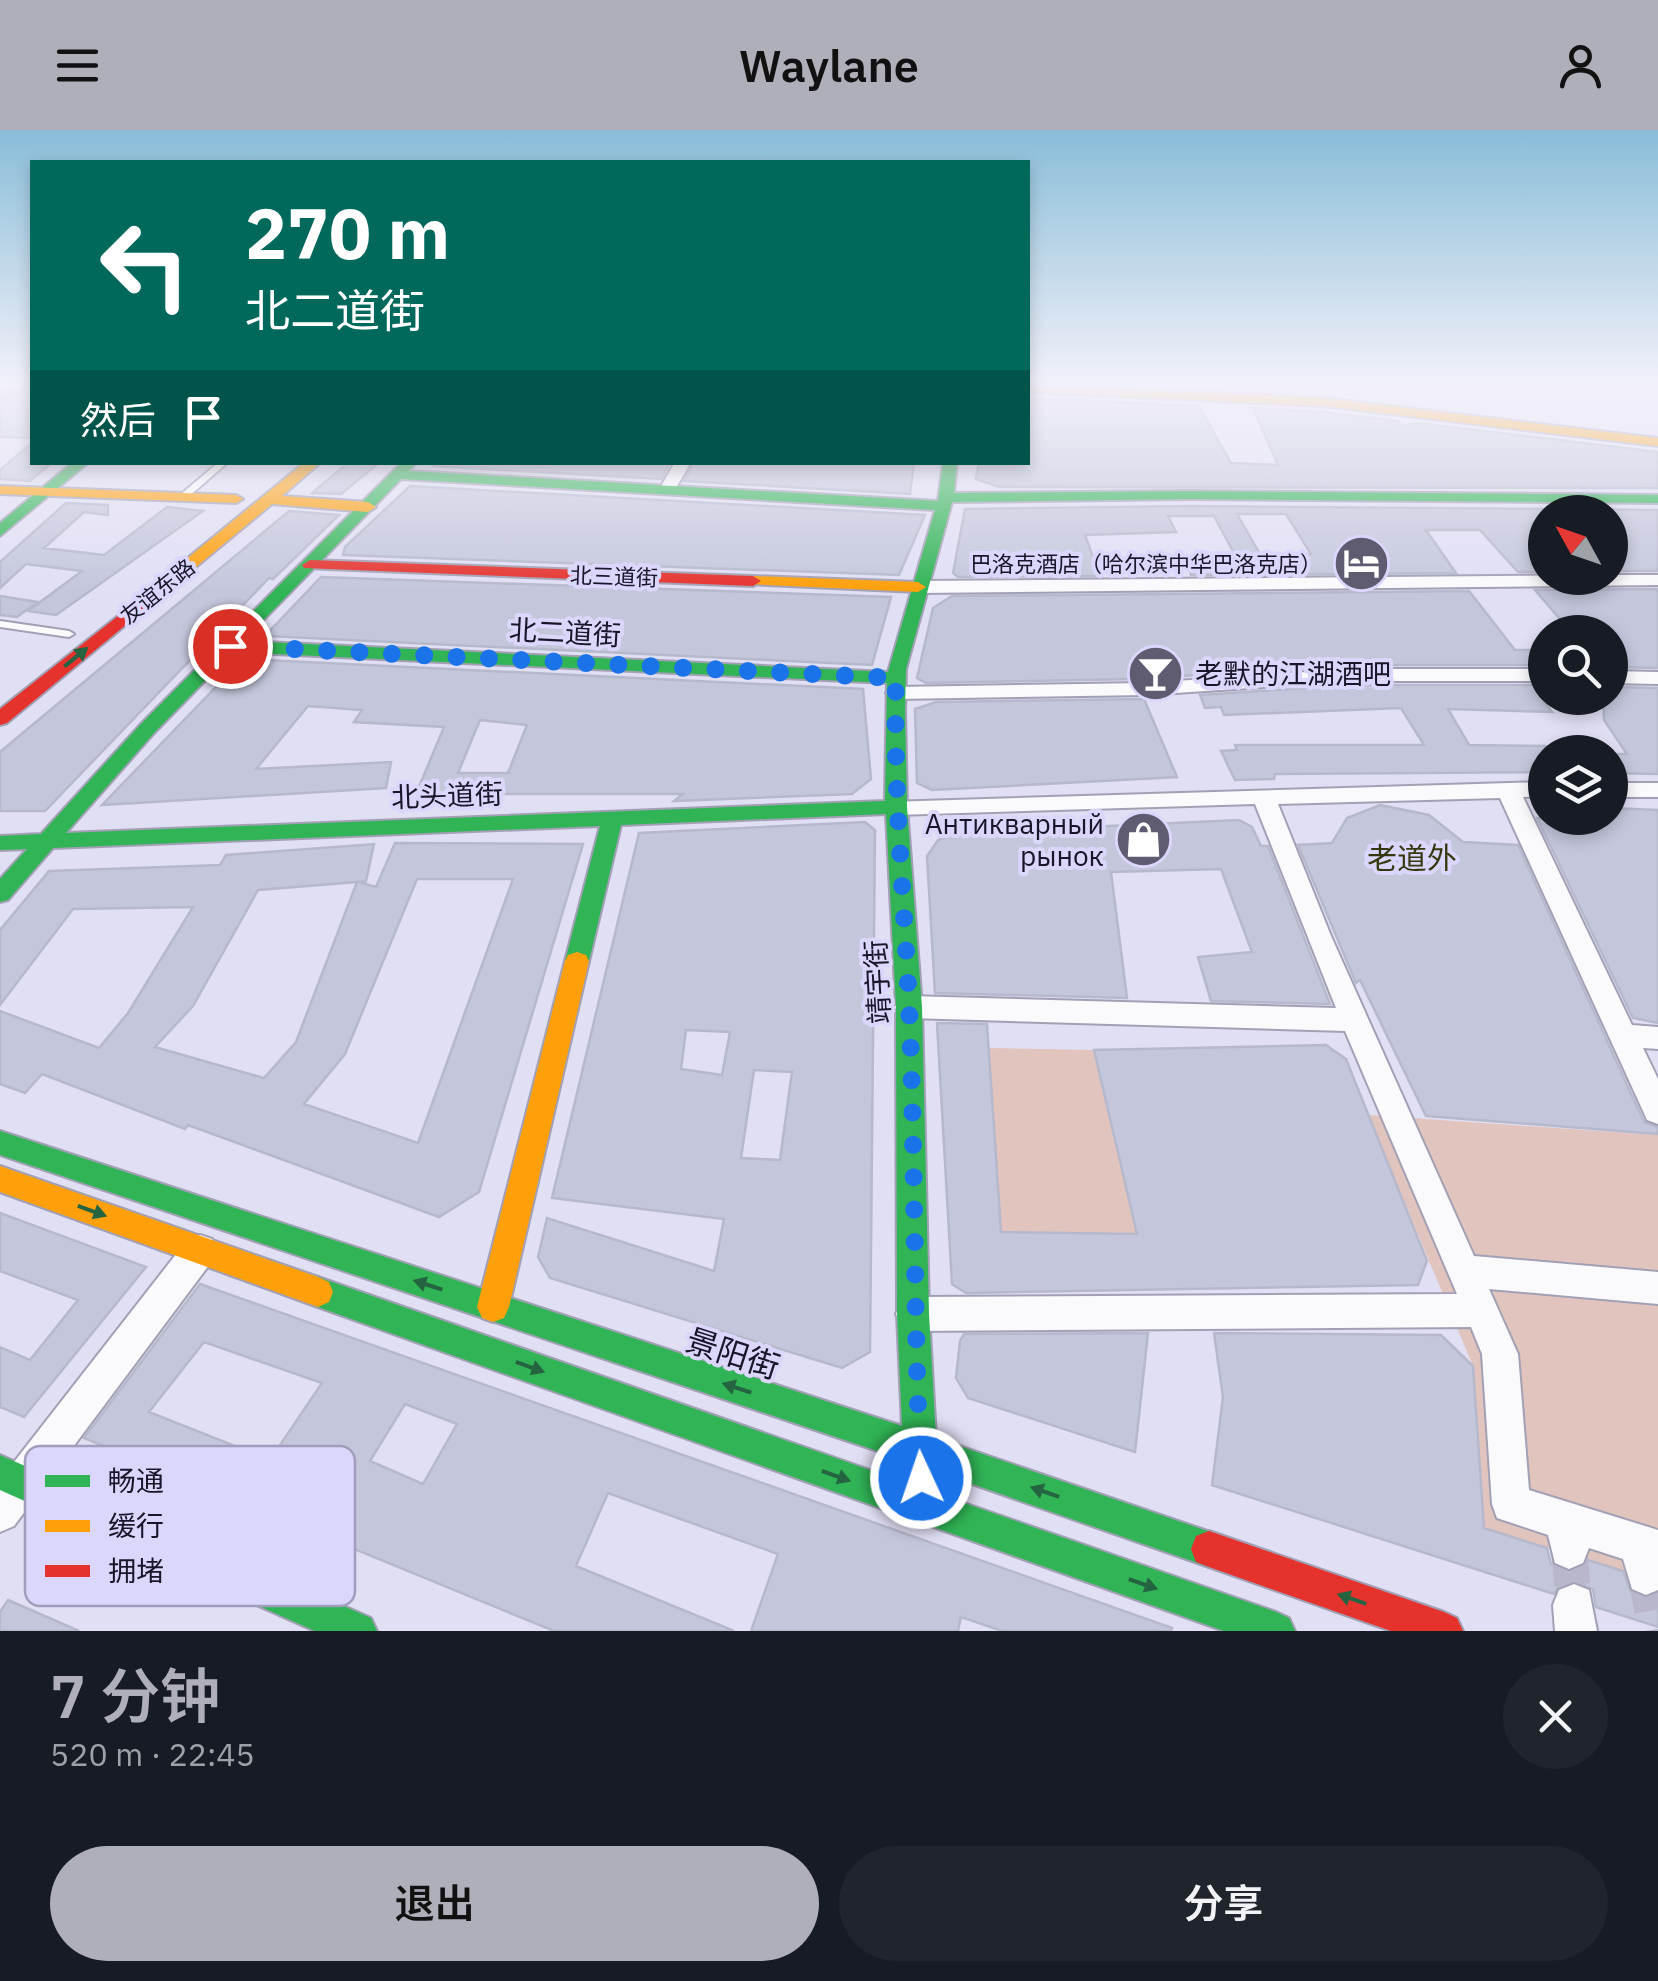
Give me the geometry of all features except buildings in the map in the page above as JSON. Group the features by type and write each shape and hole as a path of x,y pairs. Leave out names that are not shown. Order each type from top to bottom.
{"main road":[{"path":"0,531 78,465"},
{"name":"友谊东路","path":"0,689 280,465"},
{"name":"友谊东路","path":"0,719 310,465"},
{"name":"靖宇街","path":"923,1506 913,1314 909,1007 896,807 896,686 918,587 944,502 950,465"},
{"path":"0,894 148,729 404,469 667,490 944,502 1191,495 1658,499"},
{"path":"0,490 236,499"},
{"path":"270,499 368,507"},
{"name":"北三道街","path":"310,566 918,587"},
{"name":"北二道街","path":"230,646 896,686"},
{"name":"北头道街","path":"0,843 896,807"},
{"path":"492,1307 612,818"},
{"name":"景阳街","path":"0,1143 920,1449 1444,1631"},
{"path":"0,1178 1261,1628"},
{"path":"302,1606 358,1631"}],"street":[{"path":"667,490 682,465"},
{"path":"918,587 1658,580"},
{"path":"896,686 1146,689 1351,676 1528,676"},
{"path":"1628,677 1658,678"},
{"path":"1508,789 1658,1111"},
{"path":"896,807 1528,789"},
{"path":"1628,790 1658,790"},
{"path":"1263,795 1318,936 1500,1354 1511,1504 1568,1535 1648,1557"},
{"path":"909,1007 1356,1020"},
{"path":"1623,1035 1658,1038"},
{"path":"37,1446 200,1250"},
{"path":"1465,1271 1658,1288"},
{"path":"913,1314 1482,1310"},
{"path":"0,1512 11,1477"}],"lane":[{"path":"183,497 220,465"},
{"path":"0,624 69,634"}],"shaded area":[{"path":"989,1048 1094,1050 1137,1234 1001,1232"},
{"path":"1368,1115 1658,1135 1658,1581 1484,1528 1473,1366"}],"tunnel":[{"path":"1569,1549 1574,1605"},
{"path":"1646,1575 1656,1631"}],"traffic: fast":[{"path":"0,531 78,465"},
{"path":"0,894 147,729 407,465"},
{"path":"921,1465 913,1314 909,1007 896,807 895,711 897,669 946,498 950,465"},
{"path":"398,475 943,506"},
{"path":"946,498 1191,495 1658,499"},
{"path":"230,646 897,678"},
{"path":"0,843 896,807"},
{"path":"577,961 612,819"},
{"path":"0,1143 1209,1549"},
{"path":"318,1292 1276,1631"},
{"path":"0,1472 25,1483"},
{"path":"302,1606 358,1631"}],"traffic: slow":[{"path":"179,573 310,465"},
{"path":"0,490 236,499"},
{"path":"269,499 368,507"},
{"path":"753,581 918,587"},
{"path":"493,1307 577,961"},
{"path":"0,1179 318,1292"}],"traffic: jam":[{"path":"310,565 753,581"},
{"path":"0,719 179,573"},
{"path":"1209,1549 1444,1631"}],"place":[{"name":"巴洛克酒店（哈尔滨中华巴洛克店）","path":"1361,563"},
{"name":"老默的江湖酒吧","path":"1156,673"},
{"name":"Антикварный рынок","path":"1143,839"}],"district":[{"name":"老道外","path":"1412,857"}],"route":[{"path":"230,646 896,678 896,807 909,1007 913,1314 921,1478"}]}
